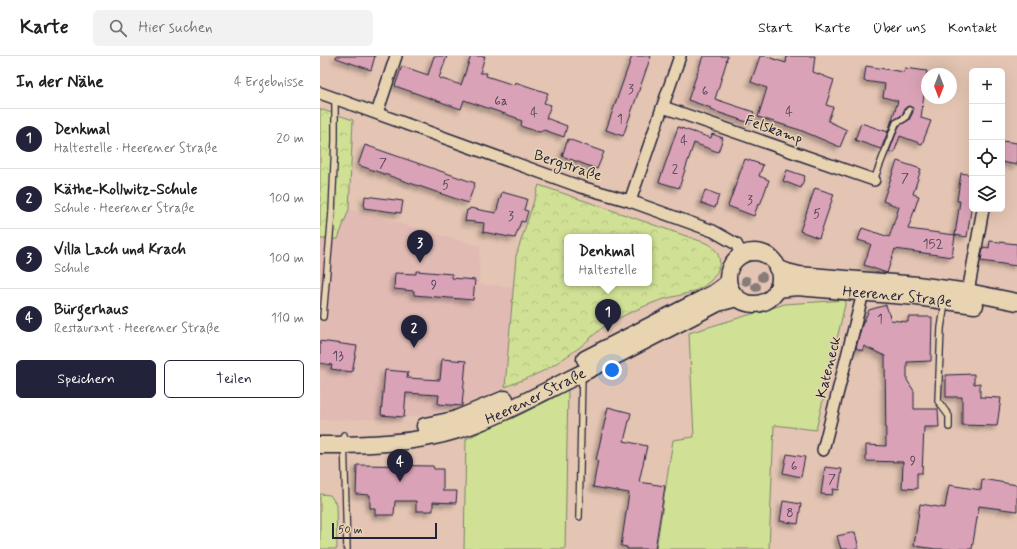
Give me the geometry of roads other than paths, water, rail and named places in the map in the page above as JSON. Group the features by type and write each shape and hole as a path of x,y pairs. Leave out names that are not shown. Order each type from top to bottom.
{"main road":[{"name":"Heerener Straße","path":"742,255 750,252 762,254 773,261 777,268 799,275 917,285 968,292 1017,302"},
{"path":"742,255 732,264 728,276 728,283 731,291 737,298 744,302 759,304 767,301 773,296 779,282 777,268"},
{"name":"Heerener Straße","path":"320,445 454,420 523,392 714,293 728,283"},
{"name":"Heerener Straße","path":"777,289 797,287 945,300 1017,313"},
{"name":"Heerener Straße","path":"320,434 344,440 388,443 419,439 457,431 487,419 582,373 718,303 737,298"}],"street":[{"path":"377,113 396,56"},
{"path":"630,201 680,56"},
{"name":"Bergstraße","path":"320,93 574,184 630,201 713,231 736,244 742,255"},
{"name":"Felskamp","path":"663,107 874,180"},
{"name":"Heerener Straße","path":"968,292 982,212"},
{"name":"Kateneck","path":"823,450 863,292"}],"lane":[{"path":"323,318 332,212 335,98"},
{"path":"874,180 896,122 905,118 909,110"},
{"path":"945,300 941,328 938,401 949,416 949,427"},
{"path":"579,517 582,373"},
{"path":"344,440 347,549"}],"place":[{"name":"Villa Lach und Krach","path":"420,263"},
{"name":"Denkmal","path":"608,332"},
{"name":"Käthe-Kollwitz-Schule","path":"414,348"},
{"name":"Bürgerhaus","path":"400,482"}]}
